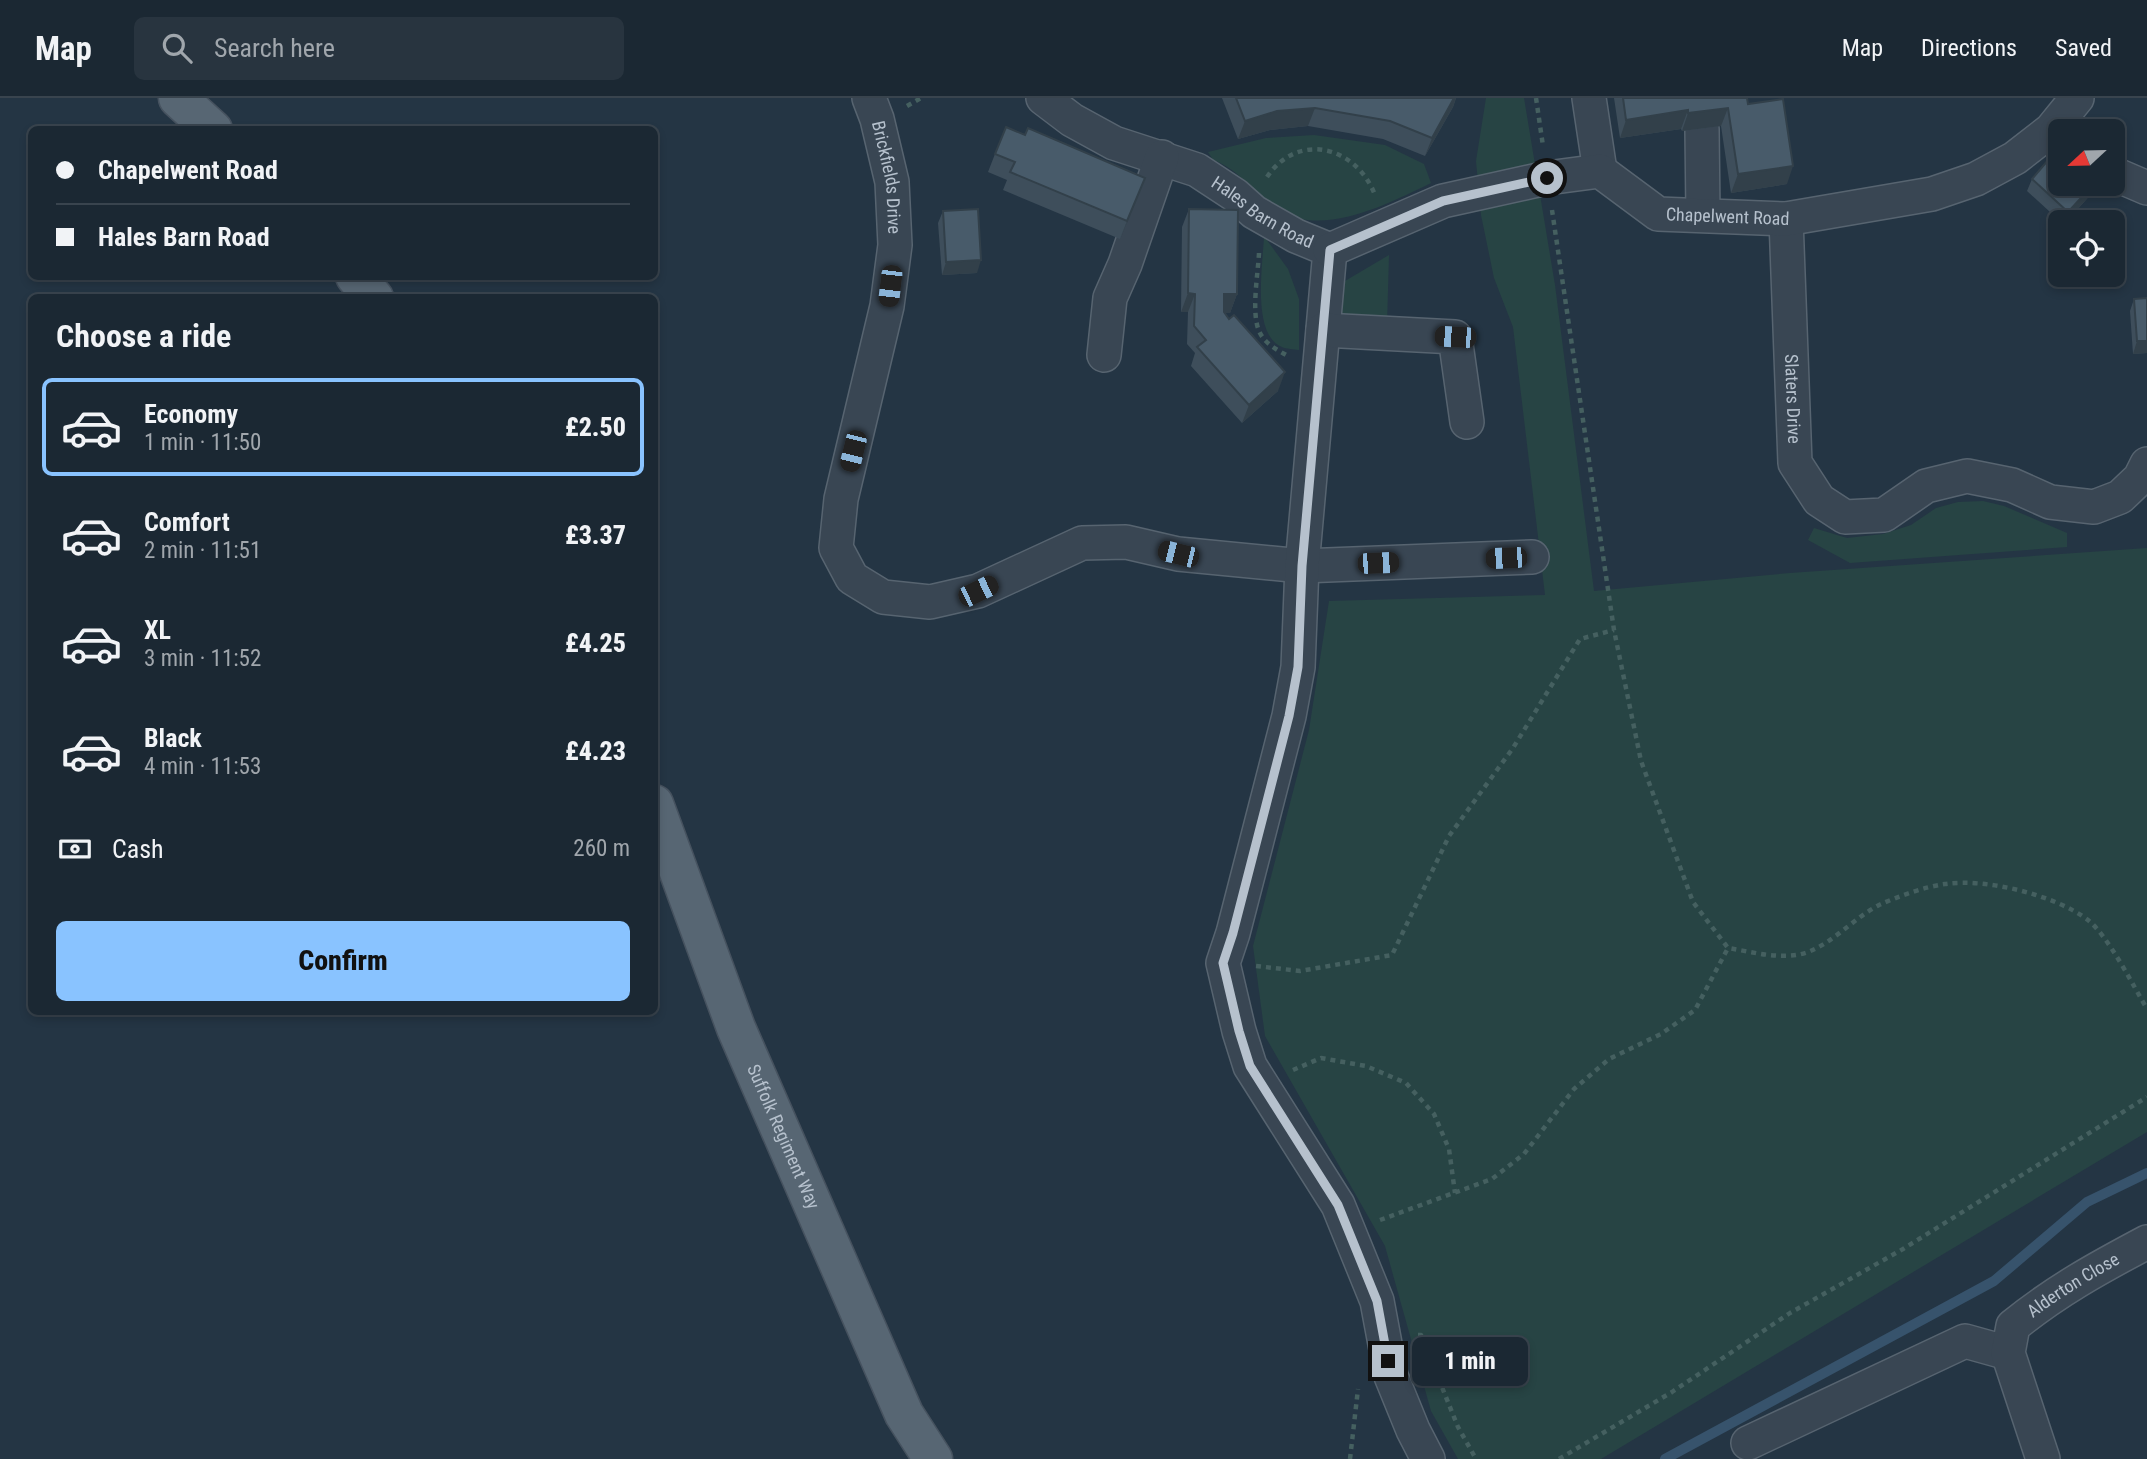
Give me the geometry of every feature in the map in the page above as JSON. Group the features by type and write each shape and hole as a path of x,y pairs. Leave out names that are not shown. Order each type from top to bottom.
{"main road":[{"path":"178,98 209,126"},
{"path":"358,280 371,294"},
{"name":"Suffolk Regiment Way","path":"658,815 736,1028 904,1414 933,1459"}],"street":[{"name":"Brickfields Drive","path":"869,98 877,119 892,183 895,245 887,306 841,499 836,548 852,578 883,597 930,602 978,591 1082,543 1126,542 1178,554 1302,566 1532,557"},
{"path":"1330,250 1443,201 1547,178 1600,171 1589,98"},
{"name":"Chapelwent Road","path":"2064,119 2077,98"},
{"name":"Hales Barn Road","path":"1053,101 1072,120 1114,143 1197,170 1235,195 1254,212 1296,236 1330,250 1302,566 1298,667 1233,933 1223,963"},
{"path":"1698,109 1704,181 1703,215"},
{"name":"Chapelwent Road","path":"1600,171 1658,214 1786,219 1932,194 1976,180 2048,138"},
{"path":"1104,355 1110,298 1125,264 1162,157"},
{"path":"2125,179 2147,188"},
{"name":"Slaters Drive","path":"1786,219 1794,463 1819,500 1845,517 1884,514 1926,486 1967,476 2012,485 2050,502 2094,507 2120,497 2140,478 2147,464"},
{"path":"1323,331 1455,337 1467,422"},
{"path":"1223,963 1250,1066 1338,1205 1377,1301 1391,1376 1428,1459"},
{"name":"Alderton Close","path":"2008,1353 2012,1326 2039,1304 2078,1278 2147,1242"},
{"path":"1748,1443 1965,1341 2008,1353 2043,1459"}],"path":[{"path":"1536,98 1614,630 1642,761 1693,902 1728,948 1776,956 1807,952 1878,906 1946,883 1991,885 2045,896 2089,920 2115,953 2147,1009"},
{"path":"1223,963 1300,971 1392,955 1449,835 1513,748 1580,639 1614,630"},
{"path":"1349,1231 1492,1179 1524,1154 1574,1089 1609,1059 1661,1034 1695,1010 1728,948"},
{"path":"1260,1085 1321,1058 1366,1066 1406,1083 1434,1114 1448,1149 1455,1193"},
{"path":"1559,1459 1672,1392 1790,1313 1903,1248 2147,1097"},
{"path":"1385,1345 1421,1335 1458,1427 1476,1459"}],"green space":[{"path":"1486,98 1524,98 1555,285 1594,591 1790,573 2147,548 2147,1132 1601,1459 1458,1459 1431,1411 1385,1246 1265,1036 1253,946 1309,730 1329,601 1545,595 1513,327 1494,278 1481,215 1476,161"},
{"path":"1314,135 1385,145 1424,164 1431,183 1372,210 1328,220 1307,220 1287,215 1268,203 1236,173 1213,160 1208,152 1266,138"},
{"path":"1264,236 1288,269 1299,299 1299,350 1282,347 1272,340 1266,328 1261,297"},
{"path":"1389,255 1387,325 1341,320 1345,281"},
{"path":"1983,501 2004,506 2067,533 2067,547 1850,563 1808,540 1814,528 1847,538 1883,534 1911,525 1936,508 1958,502"}],"building":[{"path":"1236,98 1454,98 1432,138 1390,121 1315,108 1277,111 1245,121"},
{"path":"1623,98 1747,98 1748,104 1783,99 1793,166 1738,174 1728,108 1688,113 1688,110 1626,120"},
{"path":"1006,127 1025,135 1028,128 1145,178 1127,221 1010,172 1015,162 995,154"},
{"path":"2048,160 2048,194 2032,179"},
{"path":"2051,196 2083,196 2070,210 2066,210"},
{"path":"978,209 981,260 946,262 943,211"},
{"path":"1189,209 1238,210 1237,294 1224,294 1224,312 1229,319 1234,315 1285,372 1249,405 1197,347 1206,340 1194,326 1195,294 1188,293"},
{"path":"2147,298 2147,341 2137,341 2134,299"}],"waterway":[{"path":"1665,1459 1994,1281 2087,1202 2147,1173"}],"route":[{"path":"1388,1361 1377,1301 1338,1205 1250,1066 1223,963 1289,716 1298,667 1302,566 1330,250 1443,201 1547,178"}]}
